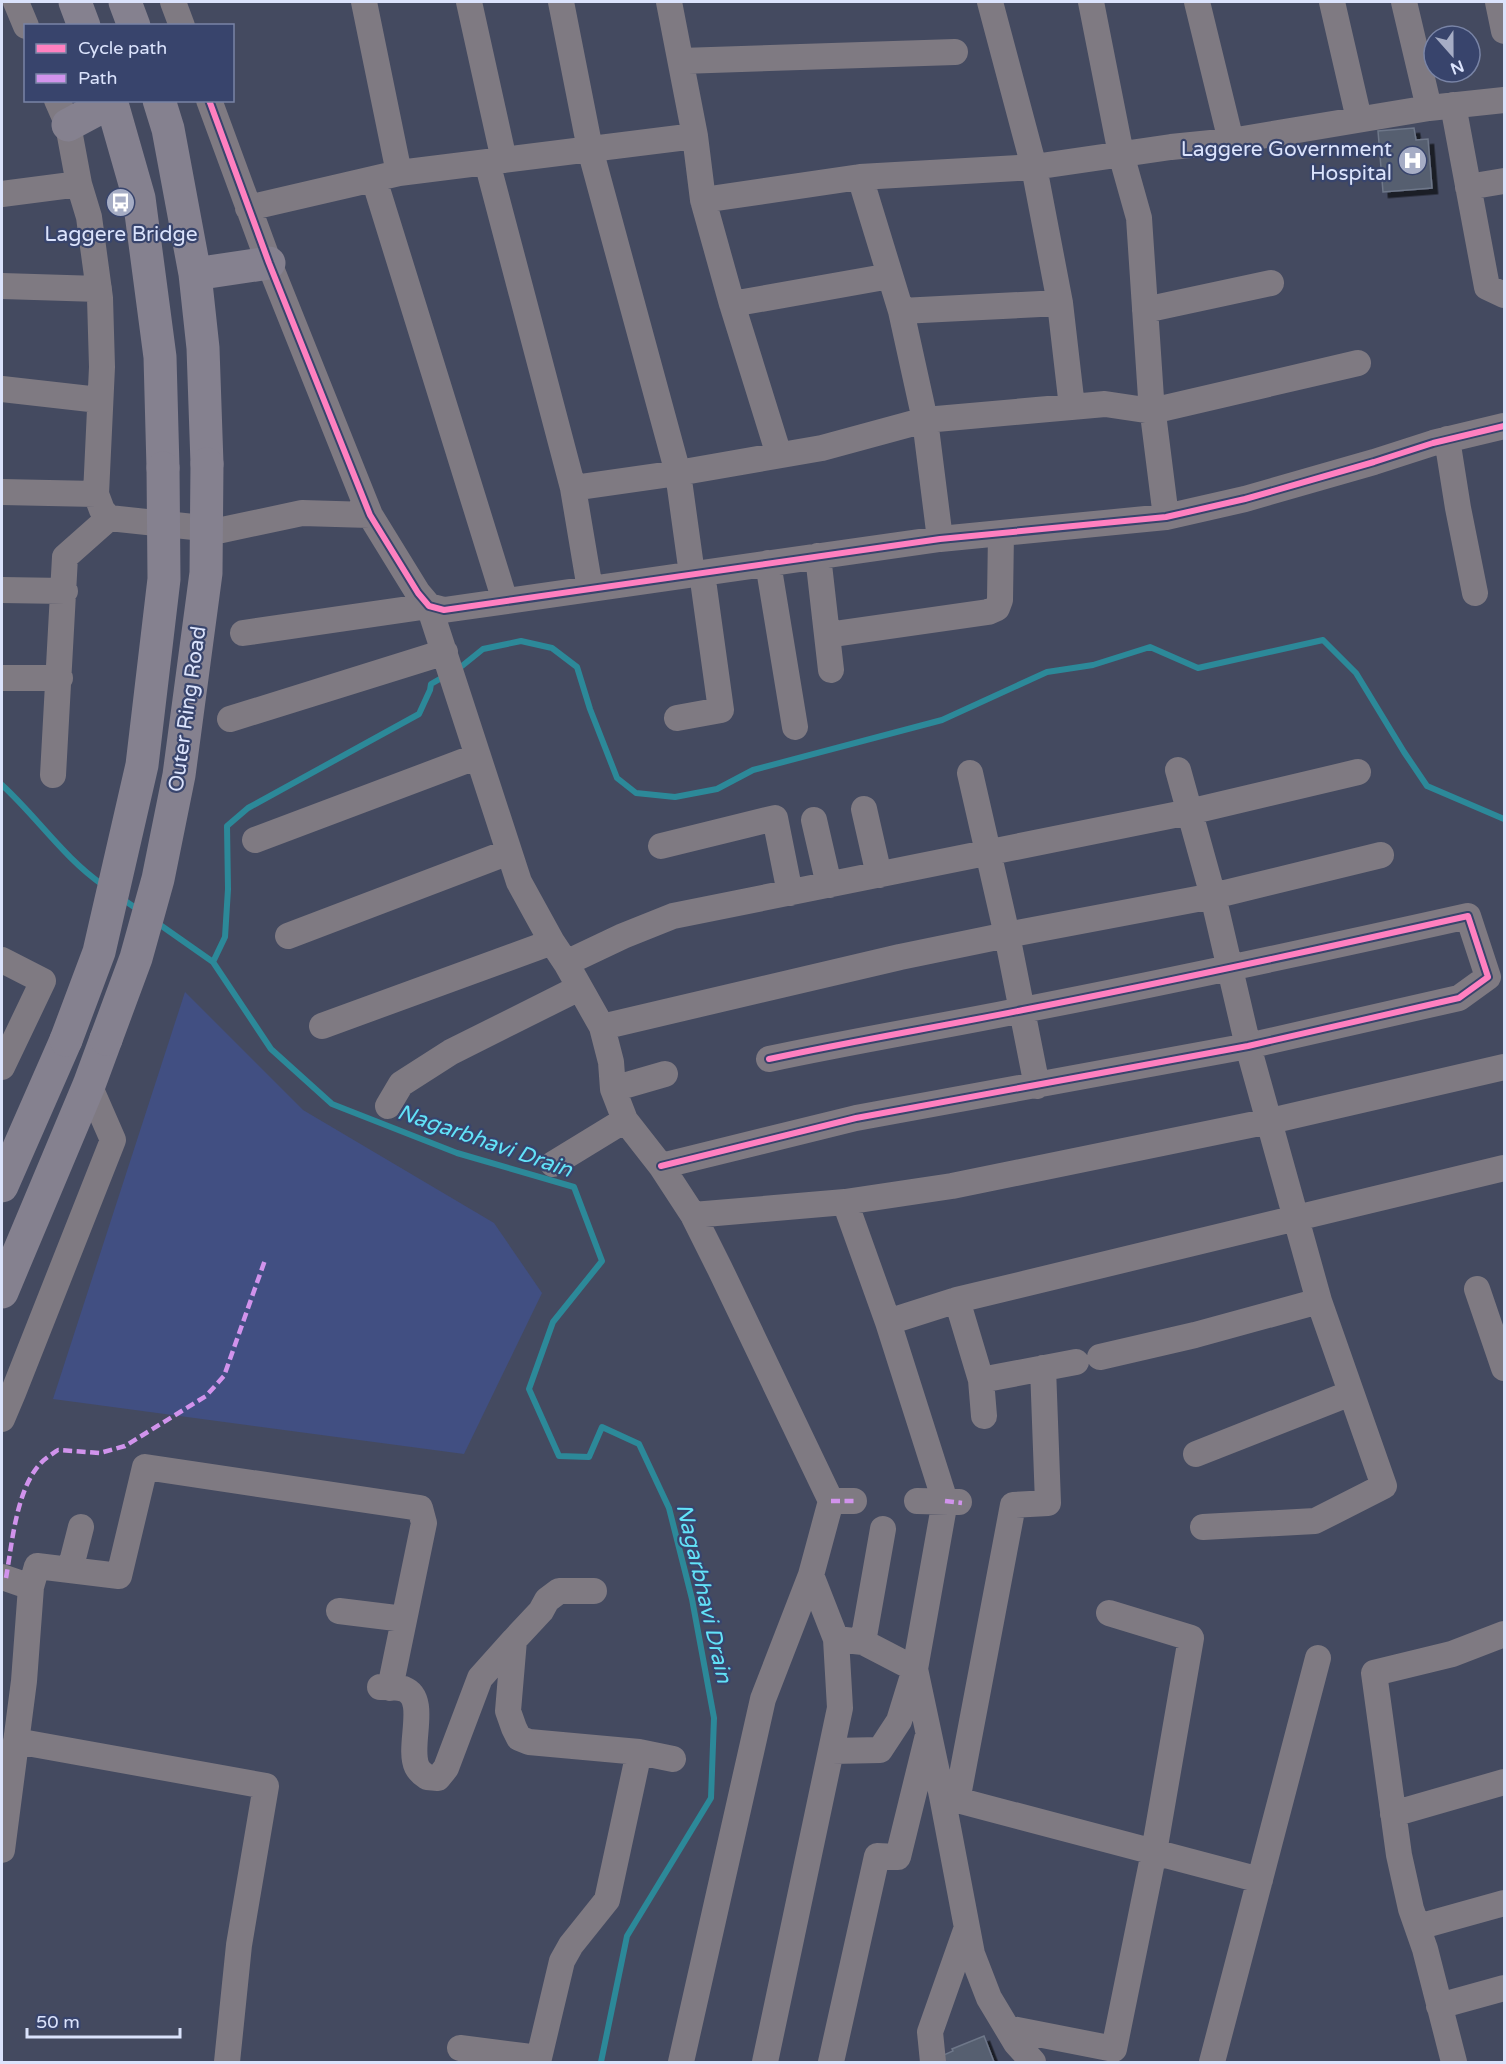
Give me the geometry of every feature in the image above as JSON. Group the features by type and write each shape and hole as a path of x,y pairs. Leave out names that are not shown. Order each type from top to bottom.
{"highway":[{"path":"75,2 83,24"},
{"path":"126,2 133,24"},
{"path":"62,113 107,102"},
{"name":"Outer Ring Road","path":"2,1186 66,1040 99,952 142,765 164,579 160,357 139,198 111,102"},
{"name":"Outer Ring Road","path":"2,1292 89,1085 139,947 158,879 179,776 206,573 207,464 203,348 195,274 168,129 160,102"},
{"path":"195,274 269,263"}],"street":[{"path":"16,2 25,24"},
{"path":"173,2 181,24"},
{"path":"364,2 399,172"},
{"path":"470,2 495,161 573,488 590,589"},
{"path":"561,2 590,149 678,473 721,710 677,718"},
{"path":"669,2 695,136 703,200 778,455"},
{"path":"990,2 1034,166 1060,303 1072,407"},
{"path":"1091,2 1121,154 1139,218 1152,411 1166,517"},
{"path":"1197,2 1231,141"},
{"path":"1332,2 1359,119"},
{"path":"1404,2 1468,187 1487,287 1504,295"},
{"path":"1498,2 1504,31"},
{"path":"681,61 955,52"},
{"path":"703,200 860,177 1034,166 1231,141 1441,106 1504,100"},
{"path":"210,102 269,263 370,515 418,593 429,606 519,882 602,1027 611,1062 613,1089 625,1120 661,1166 693,1215 842,1501 763,1700 681,2062"},
{"path":"62,113 89,217 99,289 102,367 96,494 102,510 109,518 222,530 302,513 370,515"},
{"path":"248,208 399,172 695,136"},
{"path":"860,177 901,311 925,420 940,539"},
{"path":"374,178 505,601"},
{"path":"1468,187 1504,181"},
{"path":"2,195 79,184"},
{"path":"732,304 890,276"},
{"path":"1145,310 1271,283"},
{"path":"2,286 99,289"},
{"path":"901,311 1060,303"},
{"path":"573,488 678,473 822,448 925,420 1105,404 1152,411 1358,363"},
{"path":"2,383 99,399"},
{"path":"243,633 429,606 444,610 940,539 1166,517 1245,499 1447,439 1504,426"},
{"path":"1447,439 1475,592"},
{"path":"2,492 96,494"},
{"path":"53,775 65,591 65,557 109,518"},
{"path":"826,635 988,612 997,608 1000,600 1001,533"},
{"path":"818,556 831,670"},
{"path":"768,563 795,728"},
{"path":"2,590 65,591"},
{"path":"230,719 446,654"},
{"path":"2,678 60,678"},
{"path":"255,840 478,756"},
{"path":"1178,770 1213,896 1248,1046 1319,1301 1384,1486 1315,1521 1203,1527"},
{"path":"322,1026 559,952 622,936 673,916 1189,812 1358,772"},
{"path":"970,773 1007,935 1036,1086"},
{"path":"864,809 879,875"},
{"path":"661,846 775,818 790,893"},
{"path":"814,820 829,885"},
{"path":"288,936 508,852"},
{"path":"602,1027 900,957 1213,896 1381,855"},
{"path":"661,1166 856,1118 1248,1046 1459,998 1496,975 1468,916 1230,969 769,1059"},
{"path":"2,960 43,981 2,1067"},
{"path":"388,1106 400,1084 451,1052 579,988"},
{"path":"693,1215 845,1202 952,1186 1270,1121 1504,1067"},
{"path":"613,1089 665,1074"},
{"path":"2,1419 113,1140 89,1085"},
{"path":"553,1164 625,1120"},
{"path":"888,1322 957,1300 1504,1168"},
{"path":"832,1751 880,1750 899,1721 915,1669 953,1502 845,1202"},
{"path":"1477,1288 1504,1368"},
{"path":"957,1300 981,1380 984,1416"},
{"path":"981,1380 1195,1335 1319,1301"},
{"path":"949,1798 1013,1505 1048,1503 1043,1368"},
{"path":"1196,1454 1351,1393"},
{"path":"2,1850 24,1681 31,1587 37,1566 118,1576 145,1467 420,1508 424,1523 404,1620 385,1687 403,1689 412,1694 417,1705 413,1748 417,1768 427,1778 438,1778 446,1768 480,1678 541,1611 547,1600 559,1591 594,1591"},
{"path":"917,1501 953,1502"},
{"path":"70,1570 81,1527"},
{"path":"863,1642 883,1529"},
{"path":"765,2062 840,1708 836,1639 811,1575"},
{"path":"2,1577 31,1587"},
{"path":"339,1611 404,1620"},
{"path":"1007,2028 1114,2049 1154,1852 1191,1638 1109,1613"},
{"path":"1454,2062 1425,1949 1406,1888 1393,1814 1374,1673 1452,1654 1504,1634"},
{"path":"836,1639 863,1642 915,1669"},
{"path":"514,1640 508,1711 519,1738 529,1742 639,1752 673,1759"},
{"path":"1212,2062 1318,1658"},
{"path":"915,1669 928,1733 949,1798 972,1954 989,1998 1016,2043 1033,2062"},
{"path":"831,2062 877,1856 898,1857 928,1733"},
{"path":"16,1742 266,1786 239,1945 227,2062"},
{"path":"460,2048 538,2060 562,1961 607,1900 639,1752"},
{"path":"1393,1814 1504,1782"},
{"path":"949,1798 1260,1880"},
{"path":"1418,1928 1504,1903"},
{"path":"933,2062 930,2032 967,1927"},
{"path":"1439,2006 1504,1988"}],"shaded area":[{"path":"185,992 303,1110 494,1223 542,1293 464,1454 53,1399"}],"building":[{"path":"1414,128 1416,140 1428,139 1432,188 1383,192 1378,131"},
{"path":"984,2036 994,2062 939,2062 937,2058 953,2051 952,2049"}],"waterway":[{"path":"457,670 483,649 521,641 552,648 577,667 590,709 617,778 636,793 675,797 717,789 753,770 942,720 1047,672 1093,665 1150,647 1198,668 1323,640 1356,673 1427,786 1504,819"},
{"path":"213,962 225,937 228,889 227,826 248,808 419,714 431,684 445,676"},
{"name":"Nagarbhavi Drain","path":"2,785 63,850 103,885"},
{"name":"Nagarbhavi Drain","path":"121,898 140,911"},
{"name":"Nagarbhavi Drain","path":"156,922 213,962 271,1049 332,1104 457,1153 574,1187 602,1261 553,1322 529,1389 559,1456 589,1457 602,1427 639,1444 669,1508 692,1599 714,1718 711,1798 627,1936 601,2062"}],"marked path":[{"path":"6,1578 20,1504 31,1476 39,1465 58,1450 100,1453 125,1446 206,1396 224,1376 265,1260"},
{"path":"831,1501 854,1501"},
{"path":"945,1501 962,1503"}],"cycle path":[{"path":"210,102 269,263 370,515 418,593 429,606 444,610 940,539 1166,517 1245,499 1433,443 1504,426"},
{"path":"661,1166 856,1118 1248,1046 1459,998 1488,977 1468,916 1135,988 769,1059"}],"place":[{"name":"Laggere Government Hospital","path":"1413,161"},
{"name":"Laggere Bridge","path":"121,203"}]}
